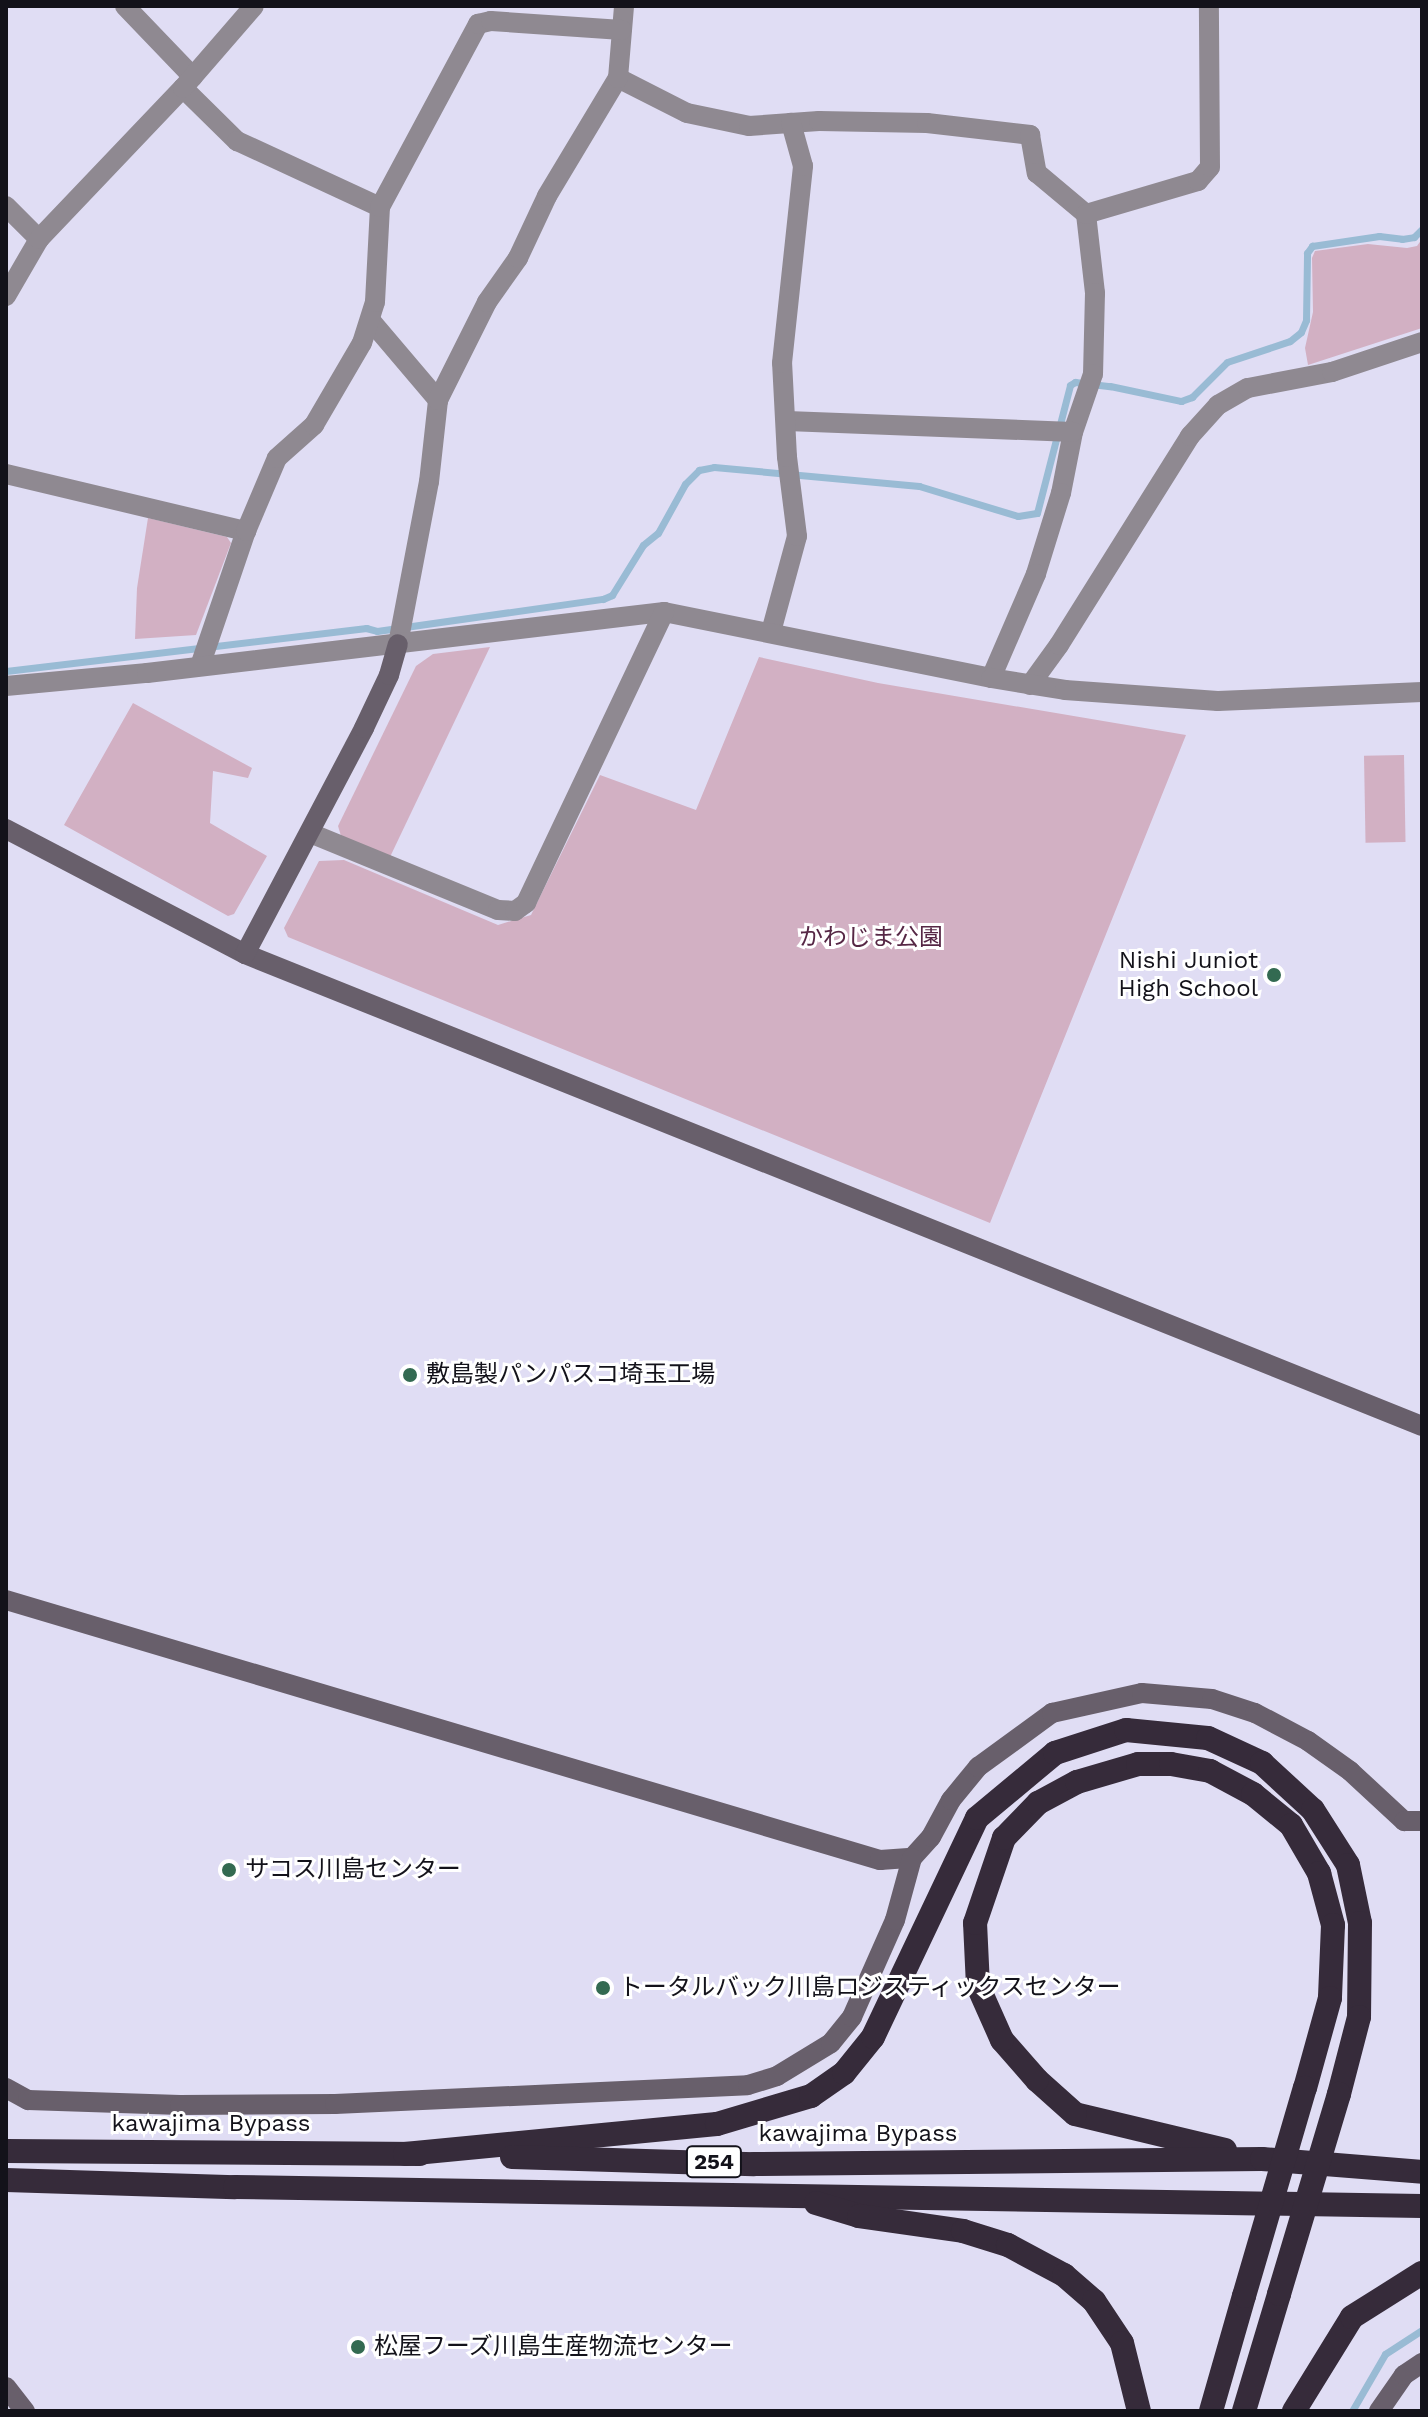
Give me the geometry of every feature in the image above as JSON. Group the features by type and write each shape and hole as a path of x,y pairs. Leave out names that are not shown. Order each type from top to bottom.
{"highway":[{"path":"405,2154 717,2124 811,2096 844,2073 873,2037 977,1818 1055,1753 1126,1730 1208,1738 1262,1763 1313,1810 1348,1865 1360,1923 1359,2017 1244,2411"},
{"path":"1211,2411 1330,1998 1333,1925 1319,1873 1291,1825 1253,1794 1210,1771 1171,1764 1138,1764 1077,1782 1038,1803 1004,1838 975,1923 978,1986 1002,2040 1037,2080 1075,2114 1262,2159"},
{"name":"kawajima Bypass","path":"6,2151 405,2154 754,2164 1262,2159 1422,2172"},
{"name":"254","path":"6,2180 235,2187 1422,2206"},
{"path":"787,2195 859,2216 963,2231 1008,2245 1064,2275 1094,2301 1122,2343 1139,2411"},
{"path":"1294,2411 1352,2317 1422,2273"}],"street":[{"path":"125,6 237,141 380,207"},
{"path":"6,296 39,239 188,83 254,6"},
{"path":"245,954 389,675 398,644 426,497 438,400 487,302 518,258 547,196 618,78 624,6"},
{"path":"1086,214 1198,181 1210,167 1209,6"},
{"path":"205,653 246,531 277,458 314,425 362,343 371,321 380,207 478,24 491,21 622,30"},
{"path":"618,78 687,113 749,126 927,123 1030,135 1037,173 1086,214 1095,293 1093,374 1073,432 1061,493 1036,574 991,678"},
{"path":"771,632 797,536 787,457 782,363 803,166 791,123"},
{"path":"6,206 39,239"},
{"path":"371,321 438,400"},
{"path":"1030,685 1059,645 1190,436 1218,405 1248,388 1332,372 1422,342"},
{"path":"787,421 1073,432"},
{"path":"6,474 246,531"},
{"path":"6,686 205,653 398,644 664,612 1030,685 1218,701 1422,692"},
{"path":"310,833 498,910 515,911 526,903 664,612"},
{"path":"6,829 245,954 464,1045 1422,1426"},
{"path":"6,1600 880,1860 912,1858"},
{"path":"6,2088 28,2100 195,2105 335,2104 748,2085 777,2076 831,2043 852,2017 895,1920 912,1858 931,1837 951,1800 978,1767 1052,1713 1142,1693 1212,1699 1255,1713 1308,1741 1350,1771 1404,1821 1422,1821"},
{"path":"1379,2411 1404,2375 1422,2363"},
{"path":"6,2387 25,2411"}],"green space":[{"path":"1422,239 1422,328 1308,365 1305,348 1313,312 1312,258 1315,251 1368,244 1407,248 1417,246"},
{"path":"148,518 227,537 231,543 196,635 135,639 137,588"},
{"path":"490,647 390,857 341,836 338,826 416,666 433,654"},
{"name":"かわじま公園","path":"759,657 878,683 1186,735 990,1223 288,937 284,928 319,861 344,860 498,925 531,915 600,775 696,810"},
{"path":"133,703 252,768 248,778 213,771 210,823 267,856 234,914 228,916 64,825"},
{"path":"1404,755 1406,842 1366,843 1364,756"}],"waterway":[{"path":"6,671 366,628 377,631 603,599 612,595 643,545 658,533 685,484 699,470 714,467 919,486 1018,516 1037,513 1070,385 1075,382 1110,386 1181,401 1192,397 1227,362 1290,341 1301,332 1306,320 1307,253 1312,246 1379,236 1402,239 1414,237 1422,229"},
{"path":"1352,2411 1385,2354 1422,2330"}],"place":[{"name":"Nishi Juniot High School","path":"1274,975"},
{"name":"敷島製パンパスコ埼玉工場","path":"410,1375"},
{"name":"サコス川島センター","path":"229,1870"},
{"name":"トータルバック川島ロジスティックスセンター","path":"603,1988"},
{"name":"松屋フーズ川島生産物流センター","path":"358,2347"}]}
